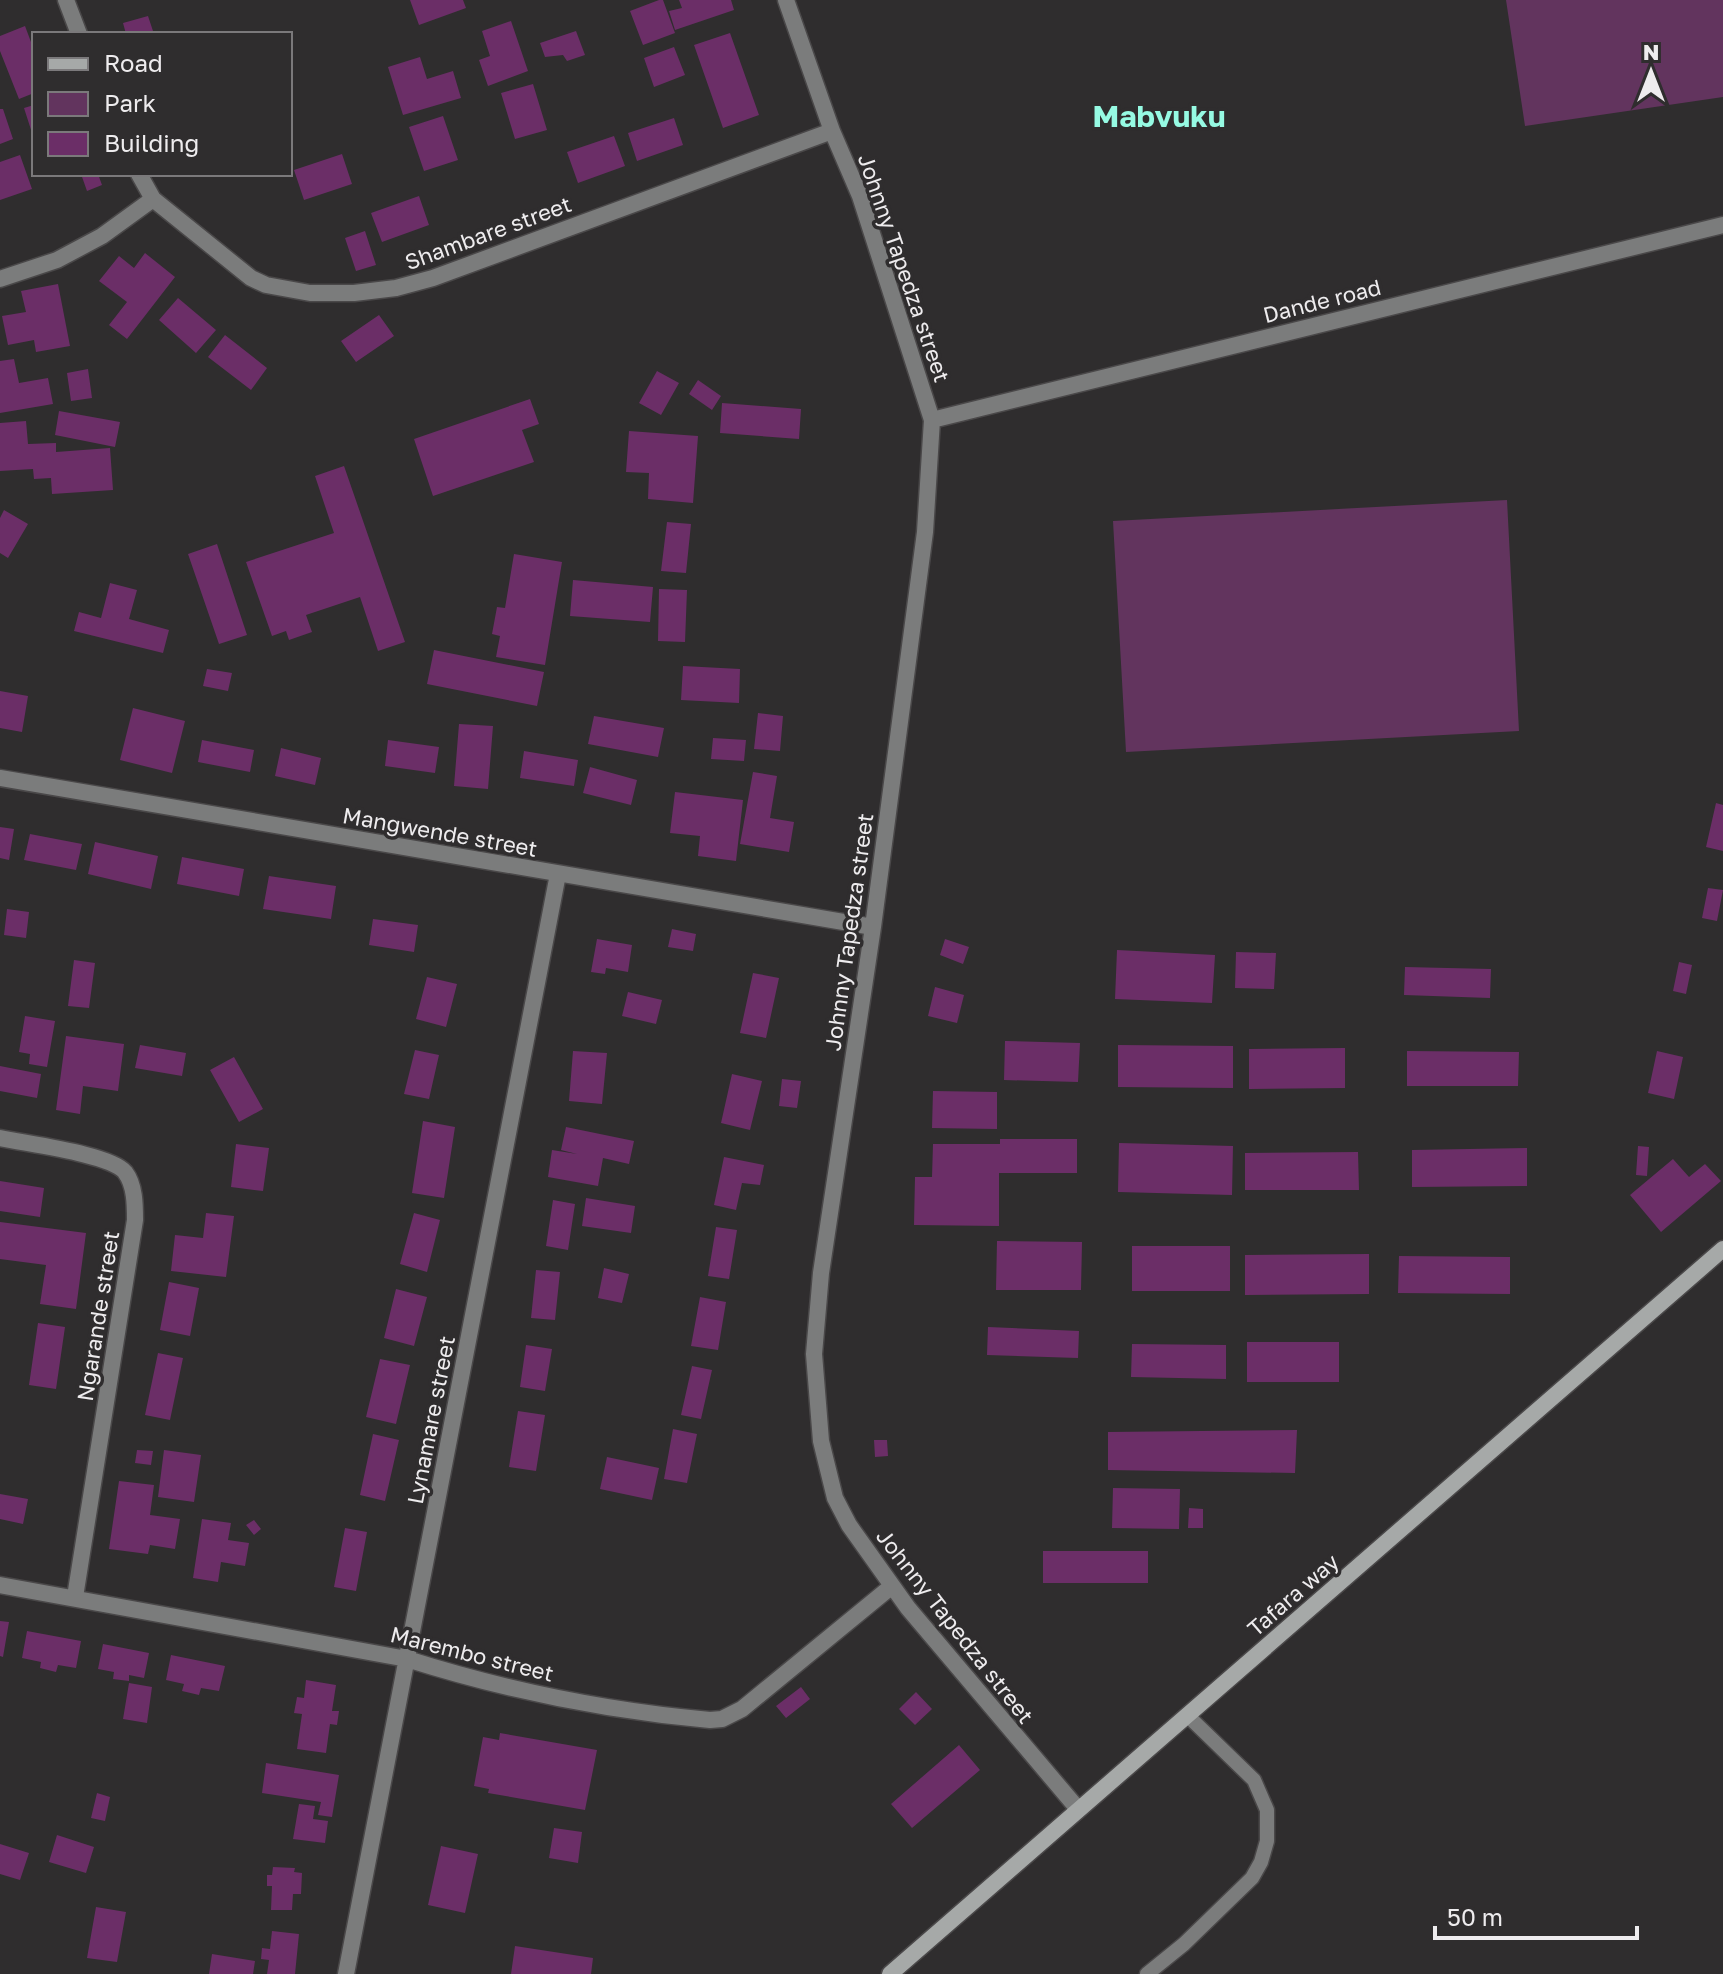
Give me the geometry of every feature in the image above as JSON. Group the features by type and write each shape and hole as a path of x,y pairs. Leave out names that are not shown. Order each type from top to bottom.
{"street":[{"path":"66,0 78,32"},
{"name":"Johnny Tapedza street","path":"786,0 832,131 860,196 932,420 925,532 873,927 821,1273 814,1354 821,1441 835,1498 849,1525 892,1586 1023,1747 1078,1809"},
{"name":"Shambare street","path":"140,176 153,199 251,278 277,288 310,293 368,291 396,288 433,278 832,131"},
{"path":"0,279 57,260 102,236 153,199"},
{"name":"Dande road","path":"932,420 1723,225"},
{"name":"Mangwende street","path":"0,778 873,927"},
{"name":"Lynamare street","path":"346,1974 558,874"},
{"name":"Ngarande street","path":"0,1138 117,1164 129,1177 134,1200 135,1220 75,1597"},
{"name":"Tafara way","path":"891,1974 1723,1249"},
{"name":"Marembo street","path":"0,1585 407,1659 453,1674 546,1696 690,1718 722,1719 742,1709 892,1586"}],"lane":[{"path":"1147,1974 1184,1944 1252,1878 1267,1841 1267,1810 1254,1780 1187,1715"}],"green space":[{"path":"1506,0 1723,0 1723,97 1525,126"},
{"path":"1507,500 1519,731 1126,752 1113,521"}],"building":[{"path":"410,0 463,0 466,8 419,25"},
{"path":"663,0 675,33 643,45 630,11"},
{"path":"679,0 731,0 734,10 675,30 669,11 682,8"},
{"path":"148,16 153,32 125,32 123,23"},
{"path":"511,21 528,71 488,86 479,60 490,56 482,31"},
{"path":"25,26 32,45 32,94 19,99 0,51 0,36"},
{"path":"576,31 585,55 567,61 563,55 545,57 540,43"},
{"path":"730,33 759,115 723,128 694,45"},
{"path":"674,47 685,75 654,87 644,58"},
{"path":"420,57 427,79 453,71 461,98 403,115 388,67"},
{"path":"533,84 547,130 515,139 501,93"},
{"path":"32,106 32,133 24,108"},
{"path":"0,109 3,109 13,139 0,144"},
{"path":"443,116 458,160 424,171 409,127"},
{"path":"674,118 683,145 637,161 628,133"},
{"path":"614,136 625,166 578,183 567,152"},
{"path":"342,154 352,184 304,200 294,170"},
{"path":"20,155 32,189 0,200 0,162"},
{"path":"82,176 99,176 102,185 87,191"},
{"path":"419,196 429,225 382,242 371,213"},
{"path":"365,231 376,265 356,271 345,238"},
{"path":"145,253 175,277 127,339 109,325 127,302 99,281 119,256 134,268"},
{"path":"58,284 70,346 36,352 34,340 8,345 2,316 26,312 21,291"},
{"path":"178,298 216,330 196,353 159,320"},
{"path":"379,315 394,336 356,362 341,341"},
{"path":"225,335 267,368 251,390 208,357"},
{"path":"14,359 19,383 48,378 53,404 0,413 0,361"},
{"path":"88,369 92,398 71,401 67,373"},
{"path":"657,371 679,383 661,415 639,403"},
{"path":"698,380 721,396 712,410 689,394"},
{"path":"530,399 539,424 522,430 534,462 433,496 414,439"},
{"path":"722,403 801,409 799,439 720,433"},
{"path":"59,411 120,422 115,447 55,435"},
{"path":"26,421 28,444 56,443 56,452 110,448 113,490 52,494 51,478 34,479 33,469 0,471 0,423"},
{"path":"629,431 698,436 693,503 648,499 649,473 626,472"},
{"path":"344,466 405,642 378,651 360,597 306,615 312,632 289,640 286,631 272,636 246,562 334,533 315,476"},
{"path":"4,510 28,524 8,558 0,553 0,518"},
{"path":"667,522 691,524 686,573 661,571"},
{"path":"217,544 247,635 219,644 188,554"},
{"path":"514,554 562,562 545,665 496,657 500,636 492,634 497,607 505,608"},
{"path":"573,580 653,587 650,622 570,616"},
{"path":"110,583 137,590 129,619 169,630 163,653 74,631 79,612 101,618"},
{"path":"659,589 687,590 685,642 658,641"},
{"path":"434,650 544,672 537,706 427,684"},
{"path":"683,666 740,669 739,703 681,700"},
{"path":"207,669 232,673 228,691 203,686"},
{"path":"0,691 28,696 22,732 0,728"},
{"path":"133,708 185,721 172,773 120,760"},
{"path":"758,713 783,716 780,751 754,749"},
{"path":"594,716 664,728 658,757 588,744"},
{"path":"459,724 493,726 488,789 454,786"},
{"path":"713,738 746,740 744,761 711,759"},
{"path":"202,740 254,750 250,772 198,762"},
{"path":"388,740 439,747 435,773 385,766"},
{"path":"281,748 321,758 315,785 275,776"},
{"path":"524,751 578,760 574,786 520,778"},
{"path":"590,767 637,780 631,805 583,793"},
{"path":"753,772 777,776 770,818 794,822 789,852 740,844"},
{"path":"675,792 743,800 736,861 698,856 700,836 670,833"},
{"path":"1716,803 1723,805 1723,851 1706,847"},
{"path":"0,827 14,829 9,860 0,858"},
{"path":"30,834 82,844 76,870 24,860"},
{"path":"95,842 158,856 151,889 88,874"},
{"path":"182,857 244,869 239,896 177,884"},
{"path":"269,876 336,886 331,919 263,909"},
{"path":"1708,888 1723,890 1717,921 1702,918"},
{"path":"7,909 29,912 26,938 4,935"},
{"path":"373,919 418,925 414,952 369,945"},
{"path":"672,929 696,934 693,951 668,947"},
{"path":"597,939 632,945 628,972 606,968 605,974 591,972"},
{"path":"945,939 969,947 963,964 940,955"},
{"path":"1117,950 1215,955 1212,1003 1115,999"},
{"path":"1236,952 1276,953 1274,989 1235,988"},
{"path":"74,960 95,963 89,1008 68,1006"},
{"path":"1679,962 1692,965 1686,994 1673,991"},
{"path":"1405,967 1491,969 1490,998 1404,995"},
{"path":"753,973 779,978 766,1038 740,1033"},
{"path":"427,977 457,984 446,1027 416,1019"},
{"path":"935,987 964,995 957,1023 928,1016"},
{"path":"628,992 662,1000 656,1024 622,1016"},
{"path":"25,1016 55,1021 47,1067 29,1064 30,1054 19,1052"},
{"path":"66,1036 124,1044 118,1091 83,1086 80,1114 56,1110"},
{"path":"1005,1041 1080,1043 1078,1082 1004,1080"},
{"path":"140,1045 186,1053 182,1076 135,1068"},
{"path":"1118,1045 1233,1046 1233,1088 1118,1087"},
{"path":"1345,1048 1345,1088 1249,1089 1249,1049"},
{"path":"415,1050 439,1055 429,1099 404,1094"},
{"path":"573,1051 607,1053 602,1104 569,1101"},
{"path":"1407,1051 1519,1052 1518,1086 1407,1086"},
{"path":"1657,1051 1683,1057 1674,1099 1648,1093"},
{"path":"234,1057 263,1109 239,1122 210,1070"},
{"path":"0,1066 41,1074 37,1098 0,1091"},
{"path":"732,1074 762,1081 750,1130 721,1123"},
{"path":"782,1079 801,1081 797,1108 779,1106"},
{"path":"933,1091 997,1092 997,1129 932,1128"},
{"path":"423,1121 455,1127 444,1198 412,1193"},
{"path":"566,1127 634,1141 629,1164 603,1158 598,1186 548,1177 552,1150 577,1154 561,1150"},
{"path":"1000,1139 1077,1139 1077,1173 999,1173 999,1226 914,1225 915,1177 932,1177 933,1144 1000,1144"},
{"path":"1119,1143 1233,1146 1232,1195 1118,1192"},
{"path":"236,1144 269,1148 263,1191 231,1187"},
{"path":"1638,1146 1649,1147 1647,1176 1636,1175"},
{"path":"1527,1148 1527,1186 1412,1187 1412,1150"},
{"path":"1358,1152 1359,1190 1245,1190 1245,1153"},
{"path":"724,1157 764,1165 760,1185 742,1183 736,1210 714,1205"},
{"path":"1673,1159 1689,1177 1705,1164 1721,1181 1661,1232 1630,1195"},
{"path":"0,1181 44,1188 40,1217 0,1211"},
{"path":"586,1198 635,1206 631,1233 582,1226"},
{"path":"553,1200 575,1204 568,1250 546,1246"},
{"path":"206,1213 234,1216 226,1277 171,1271 175,1235 203,1238"},
{"path":"414,1213 440,1220 427,1272 400,1264"},
{"path":"0,1222 86,1233 76,1309 40,1304 46,1265 0,1259"},
{"path":"716,1227 737,1230 729,1279 708,1276"},
{"path":"997,1241 1082,1242 1081,1290 996,1290"},
{"path":"1132,1246 1230,1246 1230,1291 1132,1291"},
{"path":"1369,1254 1369,1294 1245,1295 1245,1255"},
{"path":"1399,1256 1510,1257 1510,1294 1398,1293"},
{"path":"604,1268 629,1274 622,1303 598,1298"},
{"path":"536,1270 560,1272 555,1320 531,1318"},
{"path":"169,1282 199,1288 190,1336 160,1330"},
{"path":"396,1289 427,1297 414,1346 384,1338"},
{"path":"700,1297 726,1302 718,1350 691,1346"},
{"path":"38,1323 65,1327 56,1389 29,1385"},
{"path":"988,1327 1079,1331 1078,1358 987,1355"},
{"path":"1247,1342 1339,1342 1339,1382 1247,1382"},
{"path":"1132,1344 1226,1345 1226,1379 1131,1377"},
{"path":"526,1345 552,1349 545,1391 520,1387"},
{"path":"158,1353 183,1358 170,1420 145,1415"},
{"path":"380,1359 410,1365 396,1424 366,1417"},
{"path":"692,1366 712,1370 701,1419 681,1415"},
{"path":"518,1411 545,1415 536,1471 509,1467"},
{"path":"673,1429 697,1434 687,1483 664,1479"},
{"path":"1297,1430 1295,1473 1108,1470 1108,1432"},
{"path":"373,1434 399,1440 385,1501 360,1495"},
{"path":"874,1440 887,1440 888,1456 875,1457"},
{"path":"137,1450 153,1451 151,1465 135,1463"},
{"path":"164,1450 201,1455 194,1502 158,1497"},
{"path":"607,1457 659,1468 652,1500 600,1489"},
{"path":"119,1481 154,1485 150,1515 180,1519 175,1549 150,1545 148,1554 109,1549"},
{"path":"1113,1488 1180,1489 1179,1529 1112,1528"},
{"path":"0,1494 28,1499 23,1524 0,1519"},
{"path":"1189,1508 1203,1509 1203,1528 1188,1528"},
{"path":"202,1519 231,1523 228,1540 249,1543 245,1566 221,1562 218,1582 193,1578"},
{"path":"254,1520 261,1529 254,1535 246,1525"},
{"path":"345,1528 367,1532 356,1591 334,1587"},
{"path":"1043,1551 1148,1551 1148,1583 1043,1583"},
{"path":"0,1621 9,1622 3,1657 0,1656"},
{"path":"27,1631 81,1641 76,1668 58,1665 56,1672 40,1668 41,1662 22,1658"},
{"path":"103,1644 149,1653 144,1678 129,1675 129,1681 113,1679 114,1672 98,1669"},
{"path":"171,1655 225,1666 219,1691 201,1688 199,1695 182,1691 184,1684 166,1680"},
{"path":"306,1680 336,1685 332,1711 339,1711 337,1725 330,1724 326,1753 297,1749 302,1714 294,1713 297,1697 304,1698"},
{"path":"129,1683 152,1687 147,1723 123,1719"},
{"path":"801,1687 810,1699 786,1718 776,1706"},
{"path":"916,1692 932,1709 915,1725 899,1709"},
{"path":"500,1733 597,1750 585,1810 488,1793 489,1789 474,1786 483,1737 499,1740"},
{"path":"959,1745 980,1770 912,1828 891,1804"},
{"path":"266,1763 339,1775 332,1817 318,1815 321,1802 262,1793"},
{"path":"97,1793 110,1797 105,1821 91,1818"},
{"path":"299,1804 315,1806 313,1819 328,1821 325,1843 293,1839"},
{"path":"554,1828 582,1832 578,1863 549,1858"},
{"path":"57,1835 94,1847 86,1873 49,1862"},
{"path":"0,1844 29,1853 20,1880 0,1874"},
{"path":"441,1846 478,1854 465,1913 428,1905"},
{"path":"273,1867 295,1868 294,1872 302,1873 301,1894 293,1894 292,1910 271,1910 272,1886 267,1886 267,1875 272,1875"},
{"path":"96,1907 126,1912 117,1962 87,1958"},
{"path":"272,1931 299,1934 295,1974 267,1974 269,1960 261,1959 262,1948 270,1949"},
{"path":"515,1946 593,1958 591,1974 511,1974"},
{"path":"212,1954 255,1961 253,1974 209,1974"}],"district":[{"name":"Mabvuku","path":"1159,117"}]}
